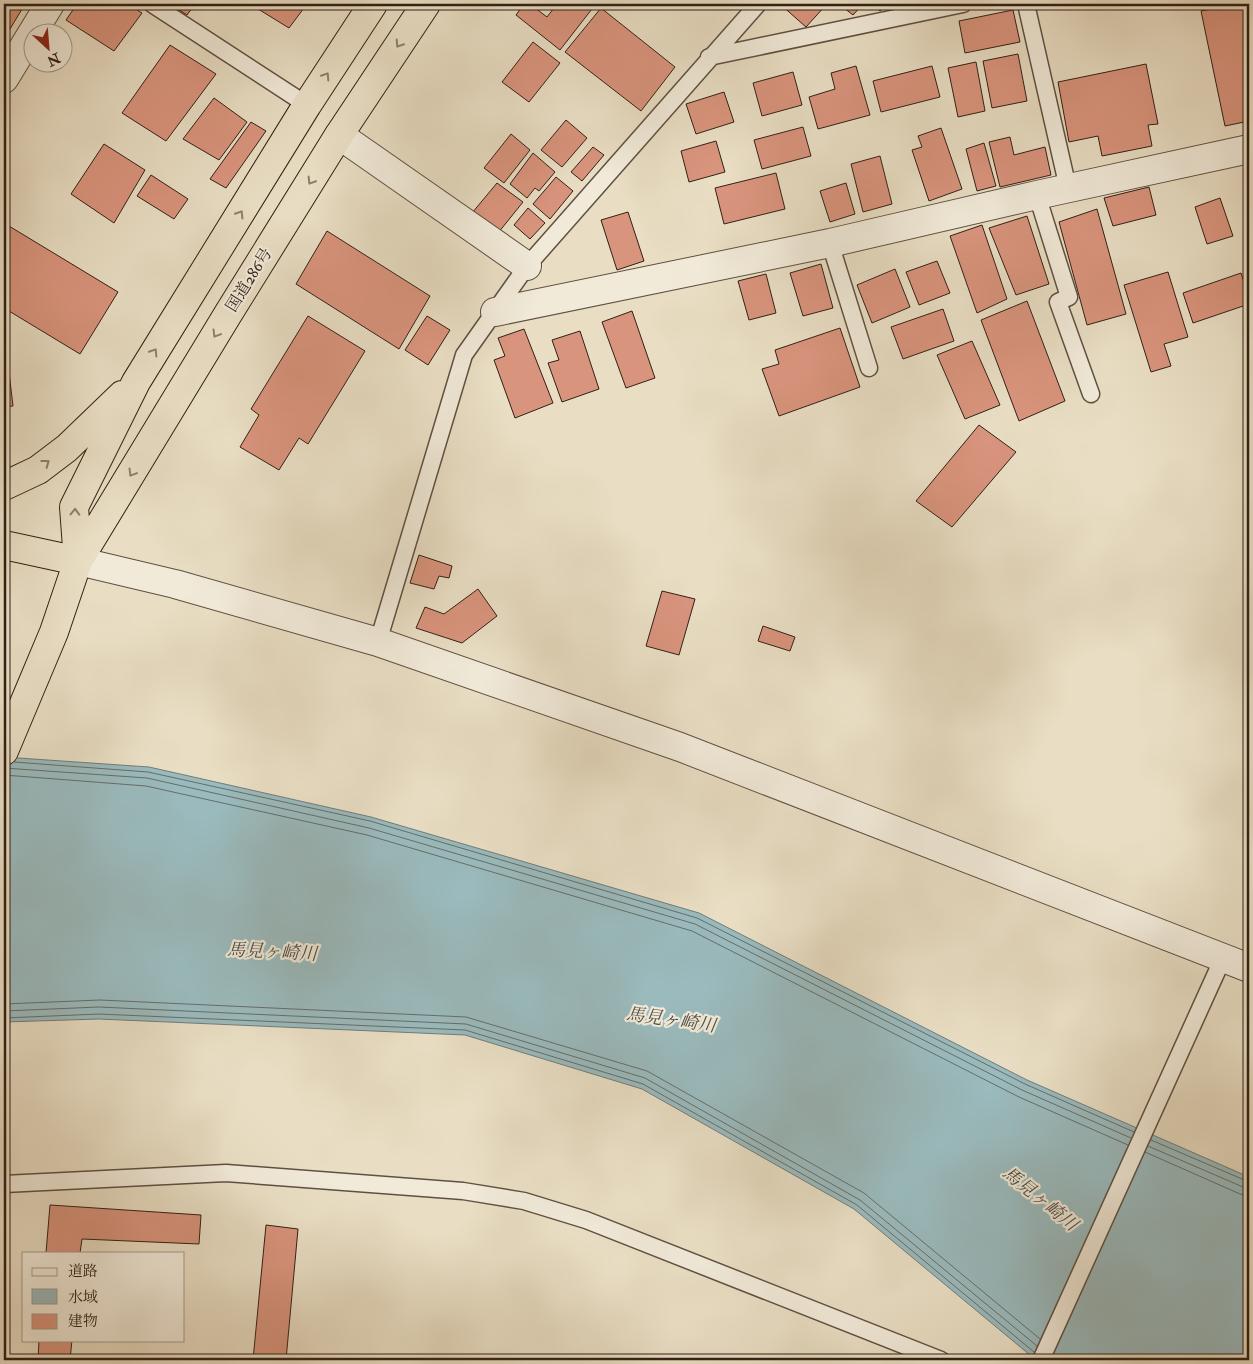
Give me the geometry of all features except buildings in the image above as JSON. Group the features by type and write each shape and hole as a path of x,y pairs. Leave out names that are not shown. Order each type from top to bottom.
{"highway":[{"path":"4,751 54,632 78,561 74,507 136,382 307,105 373,4"},
{"name":"国道286号","path":"78,561 339,136 426,4"},
{"path":"4,486 38,470 67,448 136,382"},
{"path":"4,545 78,561"}],"street":[{"path":"4,79 50,4"},
{"path":"339,136 527,266"},
{"path":"494,312 830,243 1068,188 1249,149"},
{"path":"78,561 175,584 378,642 680,746 1249,968"}],"lane":[{"path":"152,4 307,105"},
{"path":"378,642 464,355 527,266 709,57 758,4"},
{"path":"709,57 963,4"},
{"path":"1026,4 1068,188"},
{"path":"1037,195 1069,297 1058,302 1091,394"},
{"path":"830,243 869,368"},
{"path":"1041,1360 1223,958"},
{"path":"4,1184 226,1173 463,1191 524,1201 586,1220 940,1360"}],"water":[{"name":"馬見ヶ崎川","path":"4,757 149,767 371,817 699,913 1027,1080 1249,1177 1249,1360 1036,1360 854,1209 642,1089 465,1035 99,1019 4,1022"}]}
